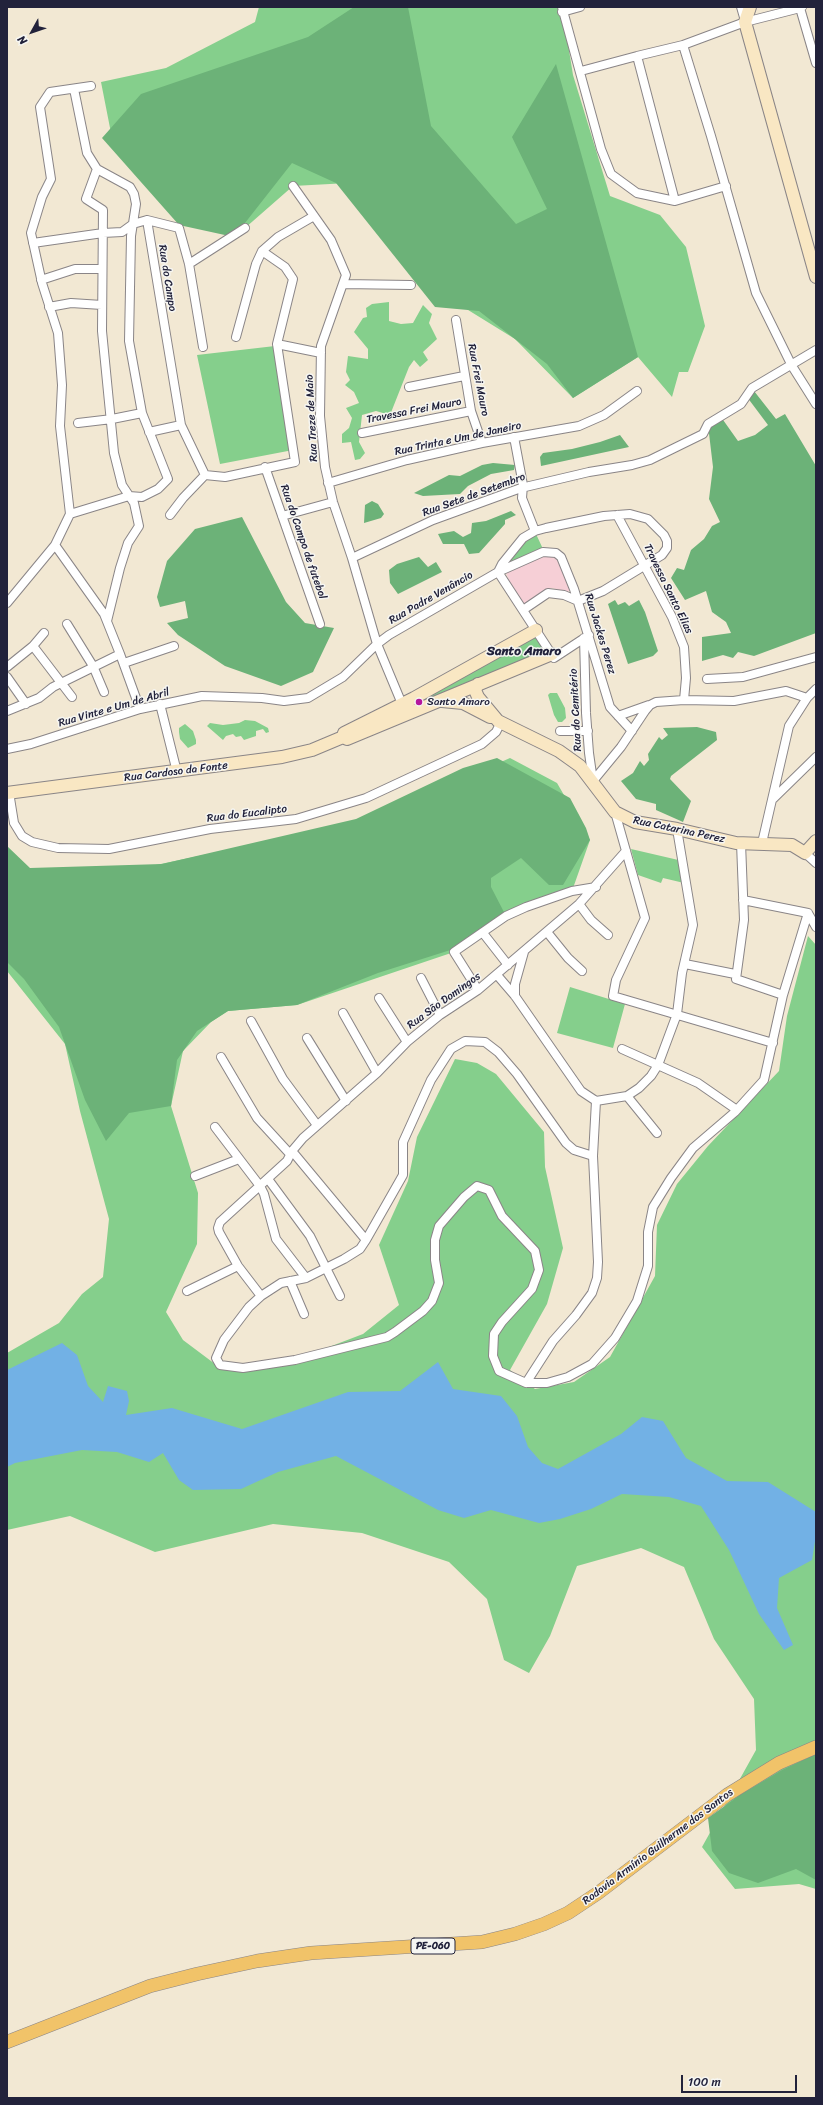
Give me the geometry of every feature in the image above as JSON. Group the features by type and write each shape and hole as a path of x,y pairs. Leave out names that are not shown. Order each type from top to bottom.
{"main road":[{"name":"Rodovia Armínio Guilherme dos Santos","path":"7,2042 150,1986 257,1961 310,1953 482,1942 515,1934 537,1926 568,1912 598,1893 727,1795 778,1764 816,1747"}],"street":[{"path":"580,7 562,9 581,70 601,149 612,174 637,192 675,201 726,186"},
{"path":"741,7 816,277"},
{"path":"745,22 750,7"},
{"path":"581,70 683,45 745,22 801,7 816,64"},
{"path":"683,45 726,186 756,293 792,366 816,404"},
{"path":"637,56 675,201"},
{"path":"7,603 54,545 70,514 60,426 62,385 58,333 41,280 31,232 42,197 51,179 40,107 50,92 91,86"},
{"path":"70,514 129,496 142,497 158,489 168,479 142,413 129,341 131,236 136,204 130,188 97,169 87,153 74,89"},
{"path":"97,169 86,199 103,210 101,269 102,305 107,386 112,419 114,453 122,485 134,503 139,526 128,543 120,568 107,621"},
{"name":"Rua Treze de Maio","path":"293,186 331,240 346,276 320,352 320,416 328,483 352,558 376,644 405,709"},
{"path":"236,337 256,264 262,251 278,237 314,216"},
{"path":"33,243 102,233 122,232 133,224 147,220 179,228 189,264 203,347"},
{"name":"Rua do Campo","path":"147,220 181,425 205,475"},
{"path":"189,264 245,228"},
{"path":"170,515 183,498 205,475 225,477 265,467 295,462 277,344 293,279 285,267 262,251"},
{"path":"41,280 75,269 101,269"},
{"path":"343,284 411,285"},
{"path":"49,307 71,303 102,305"},
{"name":"Rua Frei Mauro","path":"456,320 464,376 471,411 482,443"},
{"path":"277,344 320,352"},
{"name":"Rua Sete de Setembro","path":"352,558 433,520 521,488 589,472 632,465 650,460 703,434 708,424 741,404 752,388 792,366 816,350"},
{"path":"409,387 464,376"},
{"name":"Rua Trinta e Um de Janeiro","path":"328,483 407,460 482,443 564,429 594,421 637,391"},
{"name":"Travessa Frei Mauro","path":"362,433 471,411"},
{"path":"78,423 112,419 142,413"},
{"path":"149,432 181,425"},
{"path":"514,437 523,485 521,488 522,498 535,531"},
{"name":"Rua do Campo de futebol","path":"265,467 320,624"},
{"path":"282,516 333,502"},
{"name":"Rua Padre Venâncio","path":"498,572 502,564 523,538 535,531 617,515 640,516 655,524 664,535 667,541 667,548 662,555 645,567"},
{"name":"Travessa Santo Elias","path":"617,515 672,617 684,647 686,678 684,700"},
{"path":"54,545 107,621 124,663 140,710"},
{"name":"Rua Padre Venâncio","path":"376,644 418,617 498,572 543,552"},
{"name":"Rua Jackes Perez","path":"543,552 556,553 561,558 578,601 586,636 610,707 632,731"},
{"path":"523,610 548,593 564,595 578,601 603,591 645,567"},
{"path":"498,572 552,654"},
{"path":"67,624 93,666 104,692"},
{"name":"Rua Cardoso da Fonte","path":"405,709 536,630"},
{"path":"7,667 33,646 44,633"},
{"name":"Rua Cardoso da Fonte","path":"8,793 177,772 282,757 312,750 343,737 344,733 405,709 434,702 552,654 554,658 586,636"},
{"name":"Rua do Cemitério","path":"586,636 588,753 593,781"},
{"name":"Rua Vinte e Um de Abril","path":"7,750 160,704 202,696 262,698 284,701 308,698 343,677 376,644"},
{"path":"33,646 72,697"},
{"path":"124,663 174,646"},
{"path":"7,711 26,704 93,666 120,654"},
{"path":"707,679 743,677 816,657"},
{"path":"7,677 26,704"},
{"name":"Rua Catarina Perez","path":"478,684 476,690 478,697 500,722 559,751 580,766 593,781 615,812 635,822 677,829 741,843 792,845 805,853 816,863"},
{"path":"762,843 789,726 807,698 816,689"},
{"path":"618,716 656,702 684,700 734,700 786,692 807,698"},
{"path":"434,702 451,701 463,703 500,722"},
{"path":"160,704 177,772"},
{"path":"593,781 650,705"},
{"name":"Rua do Eucalipto","path":"8,793 14,823 22,836 32,842 58,848 109,849 210,829 296,819 366,798 482,744 496,732 500,722"},
{"path":"560,731 588,731"},
{"path":"772,800 816,757"},
{"path":"615,812 645,918 616,980 613,996 773,1043"},
{"path":"497,975 515,996 581,1091 596,1101 627,1096 651,1076 658,1064 676,1014 682,973 694,926 677,829"},
{"path":"805,853 816,841"},
{"path":"741,843 744,920 735,974 736,979 783,995"},
{"name":"Rua São Domingos","path":"238,1266 219,1232 218,1224 287,1162 291,1152 317,1125 377,1073 407,1042 440,1015 478,990 497,975 579,904 626,851"},
{"path":"478,990 454,952 506,916 526,907 572,891 596,886"},
{"path":"743,900 808,914 816,927"},
{"path":"579,904 591,920 608,935"},
{"path":"593,1156 574,1150 566,1143 517,1074 498,1052 485,1042 464,1041 451,1049 431,1080 422,1104 403,1142 402,1175 366,1240 353,1254 306,1278 290,1281 272,1288 261,1296 245,1312 224,1340 216,1358 220,1365 243,1368 264,1366 295,1360 387,1337 423,1311 432,1301 436,1293 438,1276 435,1260 435,1240 439,1226 464,1197 477,1186 489,1190 502,1216 535,1251 539,1270 532,1289 502,1322 494,1334 493,1356 500,1371 526,1383 547,1383 568,1376 592,1364 615,1338 637,1300 648,1266 648,1232 654,1207 671,1178 693,1148 737,1110 764,1080 783,995 808,914"},
{"path":"547,932 568,958 582,971"},
{"path":"483,933 508,965"},
{"path":"515,996 515,984 524,951"},
{"path":"685,964 735,974"},
{"path":"421,978 440,1015"},
{"path":"379,998 407,1042"},
{"path":"343,1013 377,1073"},
{"path":"251,1021 283,1079 317,1125"},
{"path":"307,1038 346,1101"},
{"path":"622,1049 698,1083 737,1110"},
{"path":"221,1057 257,1118 291,1152 366,1240"},
{"path":"627,1096 657,1133"},
{"path":"526,1383 553,1341 576,1315 592,1293 597,1278 598,1262 593,1156 596,1101"},
{"path":"215,1127 260,1186 264,1194 276,1239 306,1278"},
{"path":"195,1176 239,1159"},
{"path":"268,1180 310,1236 340,1296"},
{"path":"187,1291 238,1266 261,1296"},
{"path":"290,1281 304,1314"}],"shaded area":[{"path":"550,553 559,558 571,588 568,592 552,588 523,606 514,593 506,573 507,570"}],"green space":[{"path":"259,7 562,7 573,75 610,196 660,215 686,247 705,326 688,372 679,372 672,397 638,357 573,398 515,339 439,292 367,182 293,186 245,228 111,133 101,82 166,68 255,22"},
{"path":"354,7 408,7 431,126 516,224 547,209 512,137 556,64 638,357 573,398 547,364 479,311 435,307 336,183 292,163 234,237 179,225 102,138 141,94 308,37"},
{"path":"389,302 389,321 401,324 413,323 423,305 432,314 429,323 437,339 423,352 428,360 420,367 414,360 409,367 390,415 376,411 362,415 359,442 365,453 360,459 355,460 351,442 342,443 342,434 349,428 352,418 346,408 359,403 354,392 345,385 350,380 346,372 348,356 368,359 368,349 354,332 363,318 367,317 366,308 372,304"},
{"path":"275,346 293,450 220,464 197,355"},
{"path":"754,391 776,419 785,414 816,466 816,633 754,656 738,652 733,658 723,655 702,661 702,637 731,633 726,622 712,612 706,591 685,600 671,578 677,568 684,570 691,550 704,539 712,526 720,522 709,499 713,467 708,425 721,417 738,441 755,435 768,425 747,397"},
{"path":"620,435 629,447 541,466 540,457 543,453 572,449"},
{"path":"493,463 515,465 514,470 491,474 468,486 460,494 423,496 414,493 449,475 460,476 482,465"},
{"path":"372,501 378,504 384,514 381,518 364,523 365,505"},
{"path":"511,511 516,515 505,520 505,524 479,553 469,554 464,544 443,544 438,534 454,531 463,537 471,533 472,523 486,521"},
{"path":"242,517 286,602 305,623 334,628 313,672 281,686 225,666 178,635 167,623 188,618 185,601 160,607 157,597 167,561 195,529"},
{"path":"536,534 543,549 503,568 525,540"},
{"path":"419,557 428,567 436,562 442,572 398,594 390,583 389,570 397,564"},
{"path":"615,600 618,605 625,602 629,606 639,600 645,612 658,651 653,656 628,664 608,604"},
{"path":"535,636 545,652 416,705 414,703"},
{"path":"550,693 557,693 565,708 566,718 562,722 558,722 554,715 548,695"},
{"path":"245,720 255,721 268,728 269,732 266,733 263,729 256,731 256,736 244,740 241,736 236,737 233,734 226,736 223,740 207,726 210,723 223,725 239,723"},
{"path":"185,724 193,731 196,740 196,744 188,748 180,739 179,732 179,728"},
{"path":"697,727 716,732 717,740 671,776 670,779 691,801 683,822 656,810 656,804 636,799 621,781 633,773 640,761 644,766 649,760 648,754 659,737 662,740 668,735 663,728"},
{"path":"497,758 570,798 586,828 590,840 563,885 549,885 521,858 491,878 491,887 506,916 463,946 378,973 297,1005 228,1011 197,1031 177,1060 171,1106 129,1113 106,1141 85,1100 59,1027 24,979 7,962 7,846 30,868 162,864 356,819 463,768"},
{"path":"510,758 557,783 590,840 572,891 526,907 454,952 297,1005 228,1011 211,1022 183,1051 171,1106 198,1193 197,1244 166,1312 183,1340 219,1367 287,1363 363,1334 399,1305 379,1245 408,1181 417,1137 455,1059 477,1063 496,1074 544,1132 545,1167 563,1248 547,1304 510,1370 535,1389 574,1382 610,1357 655,1276 657,1225 677,1184 708,1146 779,1071 787,1016 808,936 816,945 816,1889 799,1884 735,1889 702,1847 756,1750 754,1699 714,1639 684,1567 641,1548 577,1566 550,1636 529,1673 504,1660 487,1599 449,1562 362,1533 273,1524 155,1552 70,1516 7,1530 7,1353 59,1323 82,1294 103,1277 109,1219 80,1111 65,1044 7,971 7,866 56,886 370,820"},
{"path":"631,849 687,862 684,883 663,878 661,883 638,875"},
{"path":"570,987 625,1004 613,1048 557,1033"},
{"path":"816,1754 816,1880 796,1869 758,1883 729,1873 712,1851 708,1818 740,1795 782,1770"}],"water":[{"path":"62,1343 77,1355 88,1386 103,1402 108,1386 127,1391 129,1401 126,1415 172,1408 242,1429 348,1392 400,1391 438,1362 453,1389 501,1396 517,1416 528,1447 542,1463 558,1469 621,1434 642,1417 663,1421 686,1458 727,1481 768,1482 816,1512 816,1535 812,1560 779,1578 777,1608 793,1645 784,1650 759,1614 729,1550 701,1506 669,1497 622,1494 591,1509 560,1519 539,1523 491,1510 464,1518 438,1510 336,1456 278,1472 241,1489 193,1490 179,1480 163,1453 149,1462 117,1452 82,1450 15,1463 7,1467 7,1370"}],"place":[{"name":"Santo Amaro","path":"419,702"}],"district":[{"name":"Santo Amaro","path":"524,652"}]}
